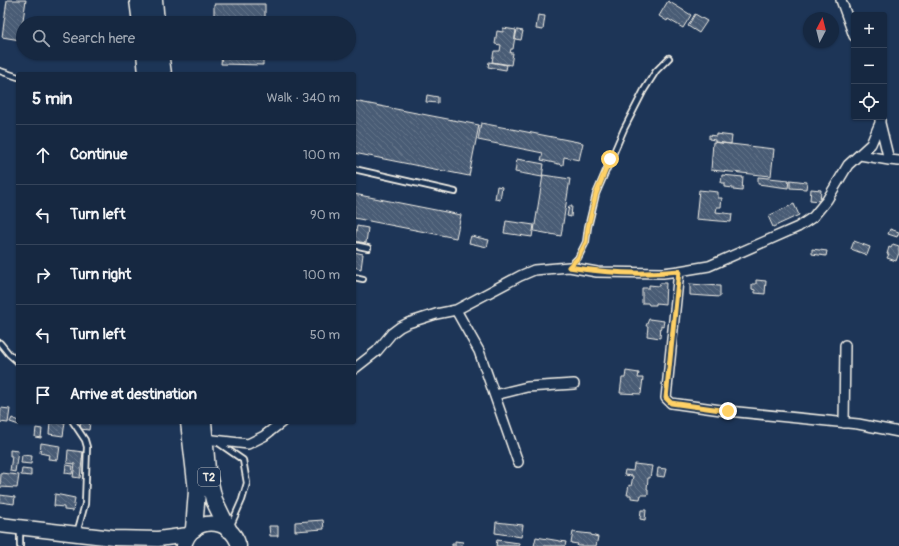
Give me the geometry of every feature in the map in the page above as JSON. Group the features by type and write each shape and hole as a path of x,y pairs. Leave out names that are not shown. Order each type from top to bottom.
{"highway":[{"path":"138,0 140,16"},
{"path":"154,0 155,16"},
{"path":"146,60 147,72"},
{"path":"161,60 163,72"},
{"name":"T2","path":"189,424 197,491 189,537"},
{"name":"T2","path":"204,424 209,439 208,470 214,500 228,529"}],"main road":[{"path":"114,540 189,537 202,525 211,524 220,525 228,529 234,536 239,546"},
{"path":"0,525 77,534 140,546"}],"street":[{"path":"842,0 851,27"},
{"path":"356,367 377,351 392,333 400,327 436,314 456,310 534,270 569,267 597,272 663,273 709,266 798,226 813,217 827,200 848,165 871,144 880,120"},
{"path":"880,120 889,160"},
{"path":"860,155 899,161"},
{"path":"679,271 666,398 667,401 671,403 728,411 844,423 899,432"},
{"path":"456,310 479,351 518,462"},
{"path":"844,423 845,345"},
{"path":"495,396 527,387 574,384"},
{"path":"209,439 248,444 264,436 279,424"}],"lane":[{"path":"569,267 578,258 586,242 596,194 624,129 644,90 656,72 669,58"},
{"path":"0,71 16,76"},
{"path":"356,169 455,192"},
{"path":"356,245 368,248"},
{"path":"356,277 363,279"},
{"path":"0,343 16,360"},
{"path":"74,424 87,447 85,504 77,534"},
{"path":"209,439 243,460 247,483 242,500 228,529"},
{"path":"20,528 20,546"}],"building":[{"path":"7,0 26,0 24,16 16,16 16,39 2,37"},
{"path":"668,1 691,15 683,28 668,19 667,21 659,16"},
{"path":"214,4 265,4 265,16 214,16"},
{"path":"695,14 707,21 699,33 688,26"},
{"path":"538,15 545,16 543,30 536,29"},
{"path":"503,28 516,30 513,49 511,49 510,53 513,53 511,65 492,62 494,51 500,51 501,45 495,44 497,31 503,32"},
{"path":"517,30 523,31 521,40 515,39"},
{"path":"221,60 263,60 263,65 221,64"},
{"path":"489,62 507,65 506,70 488,67"},
{"path":"427,95 438,97 438,103 426,102"},
{"path":"356,101 479,125 469,176 356,153"},
{"path":"481,123 583,143 579,160 564,157 563,165 541,160 543,153 478,140"},
{"path":"716,134 732,136 731,144 715,142 715,140 709,139 709,135 716,136"},
{"path":"713,142 774,149 771,176 711,170"},
{"path":"517,159 544,164 542,177 515,172"},
{"path":"543,175 570,179 561,236 534,231"},
{"path":"722,175 743,177 742,191 725,187 725,183 721,183"},
{"path":"758,177 789,180 788,188 758,184"},
{"path":"790,180 807,182 806,189 790,188"},
{"path":"497,186 502,187 500,200 495,199"},
{"path":"811,189 821,190 820,201 810,200"},
{"path":"699,190 718,192 718,198 722,198 721,207 717,207 716,212 732,214 731,222 696,219"},
{"path":"356,194 461,215 456,238 356,218"},
{"path":"794,204 799,215 773,227 768,216"},
{"path":"569,206 572,206 571,217 567,216"},
{"path":"506,221 534,225 532,237 504,233"},
{"path":"357,226 368,228 366,243 356,241"},
{"path":"890,229 899,232 897,237 888,234"},
{"path":"471,236 489,240 487,247 469,243"},
{"path":"854,241 870,247 867,255 851,249"},
{"path":"893,244 899,246 899,253 896,261 887,258 889,254 887,254 889,247 891,248"},
{"path":"812,249 827,251 826,256 812,254"},
{"path":"356,252 363,254 361,269 356,268"},
{"path":"756,280 766,281 765,294 755,293 755,290 752,289 752,284 756,284"},
{"path":"660,283 666,283 665,304 656,303 656,305 649,305 648,303 642,303 642,288 649,288 649,285 659,286"},
{"path":"690,284 720,286 720,297 690,295"},
{"path":"649,319 664,321 663,326 661,325 660,338 647,336 648,326 646,326"},
{"path":"626,371 639,373 638,378 643,378 641,394 620,393 622,378 625,378"},
{"path":"1,408 10,409 8,423 0,422"},
{"path":"12,418 16,420 16,424 10,422"},
{"path":"50,424 65,424 63,436 49,434"},
{"path":"81,424 90,424 89,430 80,429"},
{"path":"36,428 42,429 41,438 35,437"},
{"path":"41,443 60,446 58,460 48,459 49,455 40,453"},
{"path":"10,450 18,451 15,472 10,471 12,456 10,456"},
{"path":"68,450 83,452 80,478 73,477 75,464 67,463"},
{"path":"22,455 32,456 31,464 21,463"},
{"path":"634,464 652,466 650,478 648,478 648,495 641,495 640,499 631,498 631,495 627,495 633,476 624,475 625,470 633,471"},
{"path":"66,465 73,466 72,474 65,473"},
{"path":"658,468 666,469 664,477 657,476"},
{"path":"22,469 31,470 31,476 21,475"},
{"path":"1,473 19,475 17,488 0,487"},
{"path":"55,494 75,498 73,511 64,510 64,507 54,506"},
{"path":"0,495 15,497 14,504 0,502"},
{"path":"641,510 646,510 645,520 640,519"},
{"path":"323,520 324,529 295,531 295,522"},
{"path":"496,522 523,525 521,537 495,533"},
{"path":"269,526 278,526 278,536 270,536"},
{"path":"573,532 591,534 598,537 596,546 577,546 578,544 571,543"},
{"path":"536,537 566,542 565,546 534,546"},
{"path":"497,540 519,543 519,546 496,546"},
{"path":"455,541 463,542 462,546 452,546 452,544 455,544"}],"route":[{"path":"610,159 596,194 586,242 578,258 569,267 597,272 663,273 679,271 666,398 667,401 671,403 728,411"}]}
